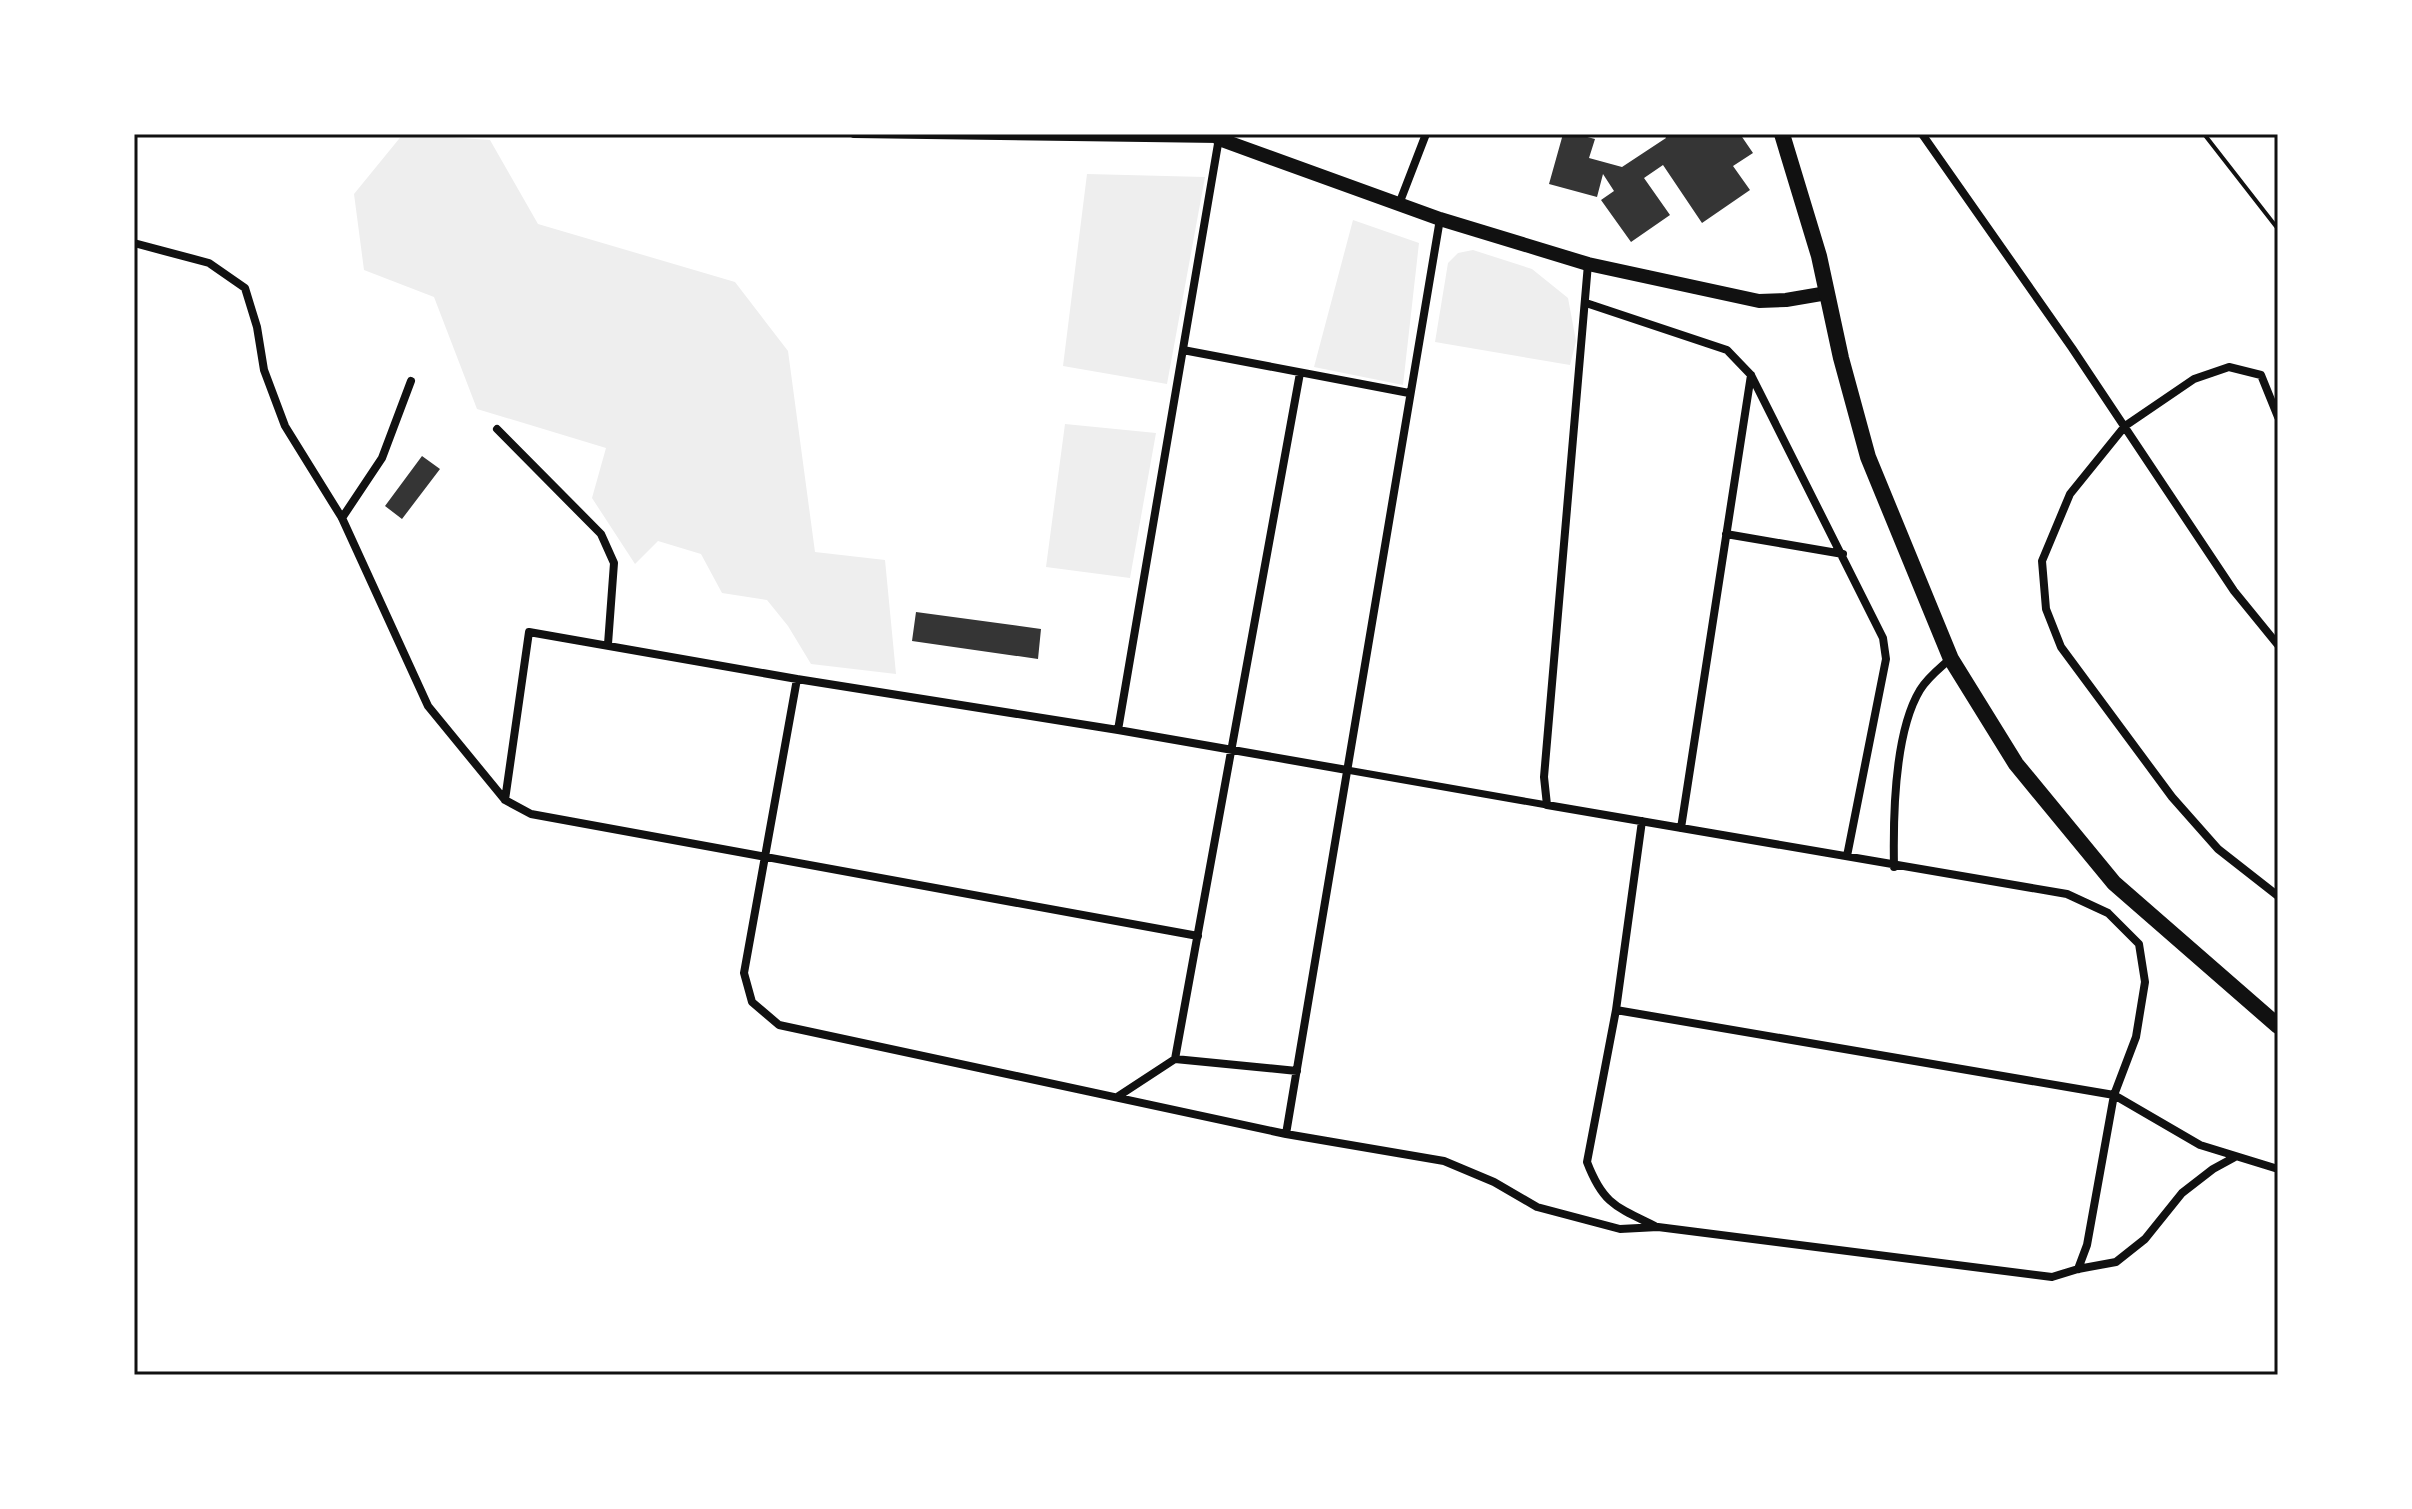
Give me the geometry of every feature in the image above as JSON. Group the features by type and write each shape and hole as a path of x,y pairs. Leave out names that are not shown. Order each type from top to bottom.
{"main road":[{"path":"1782,134 1819,256 1868,457 1951,659 2016,764 2114,883 2278,1026"}],"street":[{"path":"854,134 1220,136 1440,219 1588,264 1759,301 1827,293"},
{"path":"1399,204 1426,134"},
{"path":"1922,134 2125,426 2234,591 2278,645"},
{"path":"1118,730 1220,136"},
{"path":"1286,1134 1440,219"},
{"path":"134,243 209,263 245,288 257,327 264,370 285,426 342,518 428,706 505,800 531,814 1198,936"},
{"path":"1547,805 1544,777 1588,264"},
{"path":"1586,303 1727,350 1751,375 1883,638 1886,659 1847,856"},
{"path":"1183,350 1409,393"},
{"path":"2278,417 2261,375 2229,367 2194,379 2125,426 2070,494 2042,561 2046,609 2061,647 2172,797 2218,849 2274,893 2278,882"},
{"path":"1175,1059 1300,373"},
{"path":"1681,828 1751,375"},
{"path":"342,518 382,458 411,381"},
{"path":"497,429 601,534 614,563 608,644"},
{"path":"1726,534 1843,554"},
{"path":"505,800 529,632 1118,730 1847,856 1894,867 2067,894 2108,913 2139,944 2145,982 2136,1037 2114,1095 2087,1245 2078,1269"},
{"path":"1894,867 1894,796 1908,721 1918,693 1928,678 1951,659"},
{"path":"797,679 744,973 752,1002 779,1025 1286,1134 1444,1161 1494,1182 1537,1207 1620,1229 1658,1227 2052,1277 2116,1262 2145,1239 2182,1193 2213,1169 2235,1157"},
{"path":"1642,821 1616,1010 1587,1162 1596,1184 1613,1206 1658,1227"},
{"path":"1616,1010 2114,1095 2200,1145 2278,1169"},
{"path":"1117,1097 1175,1059 1297,1071"}],"path":[{"path":"2204,134 2278,229"}],"shaded area":[{"path":"403,134 490,140 538,224 735,282 788,351 815,552 885,560 896,674 811,664 788,626 767,600 722,593 701,554 658,541 635,564 592,498 606,448 477,409 434,297 364,270 354,194"},
{"path":"1087,174 1205,177 1167,384 1063,366"},
{"path":"1353,220 1419,243 1403,385 1314,367"},
{"path":"1473,250 1532,269 1568,298 1576,341 1570,365 1435,342 1448,263 1458,253"},
{"path":"1065,424 1156,433 1130,578 1046,567"}],"building":[{"path":"1563,134 1595,139 1589,158 1622,167 1666,138 1664,134 1740,134 1753,153 1733,166 1750,190 1702,223 1663,165 1644,178 1670,215 1631,242 1601,200 1614,191 1603,174 1597,197 1549,184"},
{"path":"422,456 440,469 402,519 385,506"},
{"path":"916,612 1041,629 1038,659 912,641"}]}
